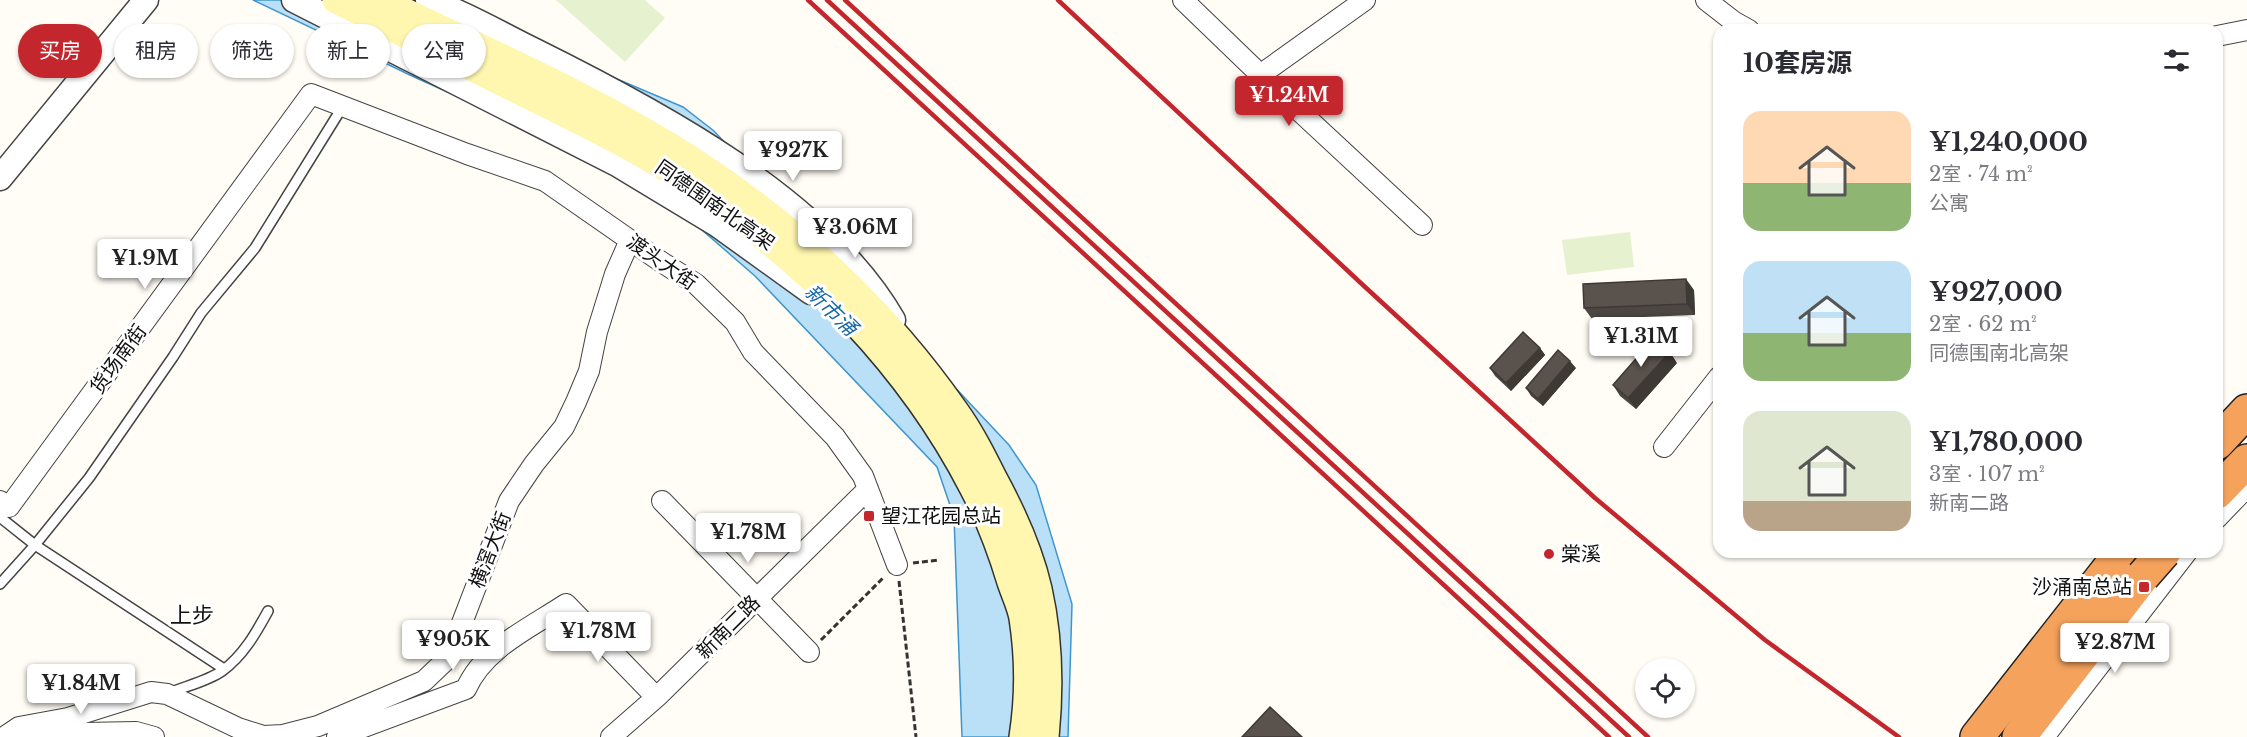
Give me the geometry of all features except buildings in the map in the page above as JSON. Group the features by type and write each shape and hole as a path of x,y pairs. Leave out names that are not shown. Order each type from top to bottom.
{"highway":[{"path":"2223,437 2247,411"},
{"path":"2223,486 2247,461"},
{"path":"1977,737 2117,558"},
{"path":"2019,737 2159,558"}],"main road":[{"name":"同德围南北高架","path":"336,0 606,134 698,188 785,255 865,331 934,418 985,509 1023,617 1027,664 1023,737"},
{"name":"同德围南北高架","path":"380,0 577,95 642,130 715,176 768,216 843,279 883,321 954,410 972,437 1012,515 1026,549 1038,589 1046,638 1049,698 1045,737"}],"street":[{"path":"0,178 146,0"},
{"path":"294,0 617,164 718,225 865,331"},
{"path":"428,0 596,81 735,164 790,206 845,258 886,308 916,361"},
{"path":"1183,0 1260,75 1422,225"},
{"path":"1260,75 1365,0"},
{"path":"1706,0 1738,24"},
{"path":"2223,35 2247,30"},
{"name":"渡头大街","path":"311,94 545,181 696,284 735,322 753,352 836,437 863,476 897,565"},
{"name":"货场南街","path":"5,504 311,94"},
{"name":"横滘大街","path":"4,737 19,727 68,718 151,692 167,694 238,728 263,736 283,735 318,726 424,681 445,661 455,641 509,501 534,464 564,427 576,402 589,371 597,332 615,274 630,240"},
{"path":"1664,447 1713,385"},
{"path":"2223,512 2247,487"},
{"name":"新南二路","path":"611,737 656,697 868,489"},
{"path":"662,501 809,652"},
{"path":"2128,558 2157,589"},
{"path":"2044,737 2182,558"},
{"path":"338,737 466,689 475,670 495,651 566,604 656,697"},
{"path":"4,737 50,733 136,732 154,737"}],"lane":[{"path":"0,584 89,478 201,313 255,248 343,106"},
{"path":"5,504 1,518 35,545 224,669"},
{"path":"167,694 224,669 238,658 257,632 268,611"}],"path":[{"path":"809,652 897,565 939,561"},
{"path":"897,565 916,737"}],"green space":[{"path":"556,0 645,0 665,18 625,62"},
{"path":"1630,232 1634,267 1567,275 1562,240"}],"water":[{"name":"新市涌","path":"253,0 423,0 485,23 683,107 714,131 1009,445 1036,485 1072,604 1068,737 962,737 954,517 937,467 755,276 657,191 575,150 417,78 486,78 486,24 402,24 402,71 390,65 390,24 306,25"}],"railway":[{"path":"808,0 1609,737"},
{"path":"827,0 1629,737"},
{"path":"845,0 1648,737"},
{"path":"1058,0 1595,498 1765,640 1899,737"}],"place":[{"name":"望江花园总站","path":"869,516"},
{"name":"棠溪","path":"1549,554"},
{"name":"沙涌南总站","path":"2144,587"}],"district":[{"name":"上步","path":"192,615"}]}
